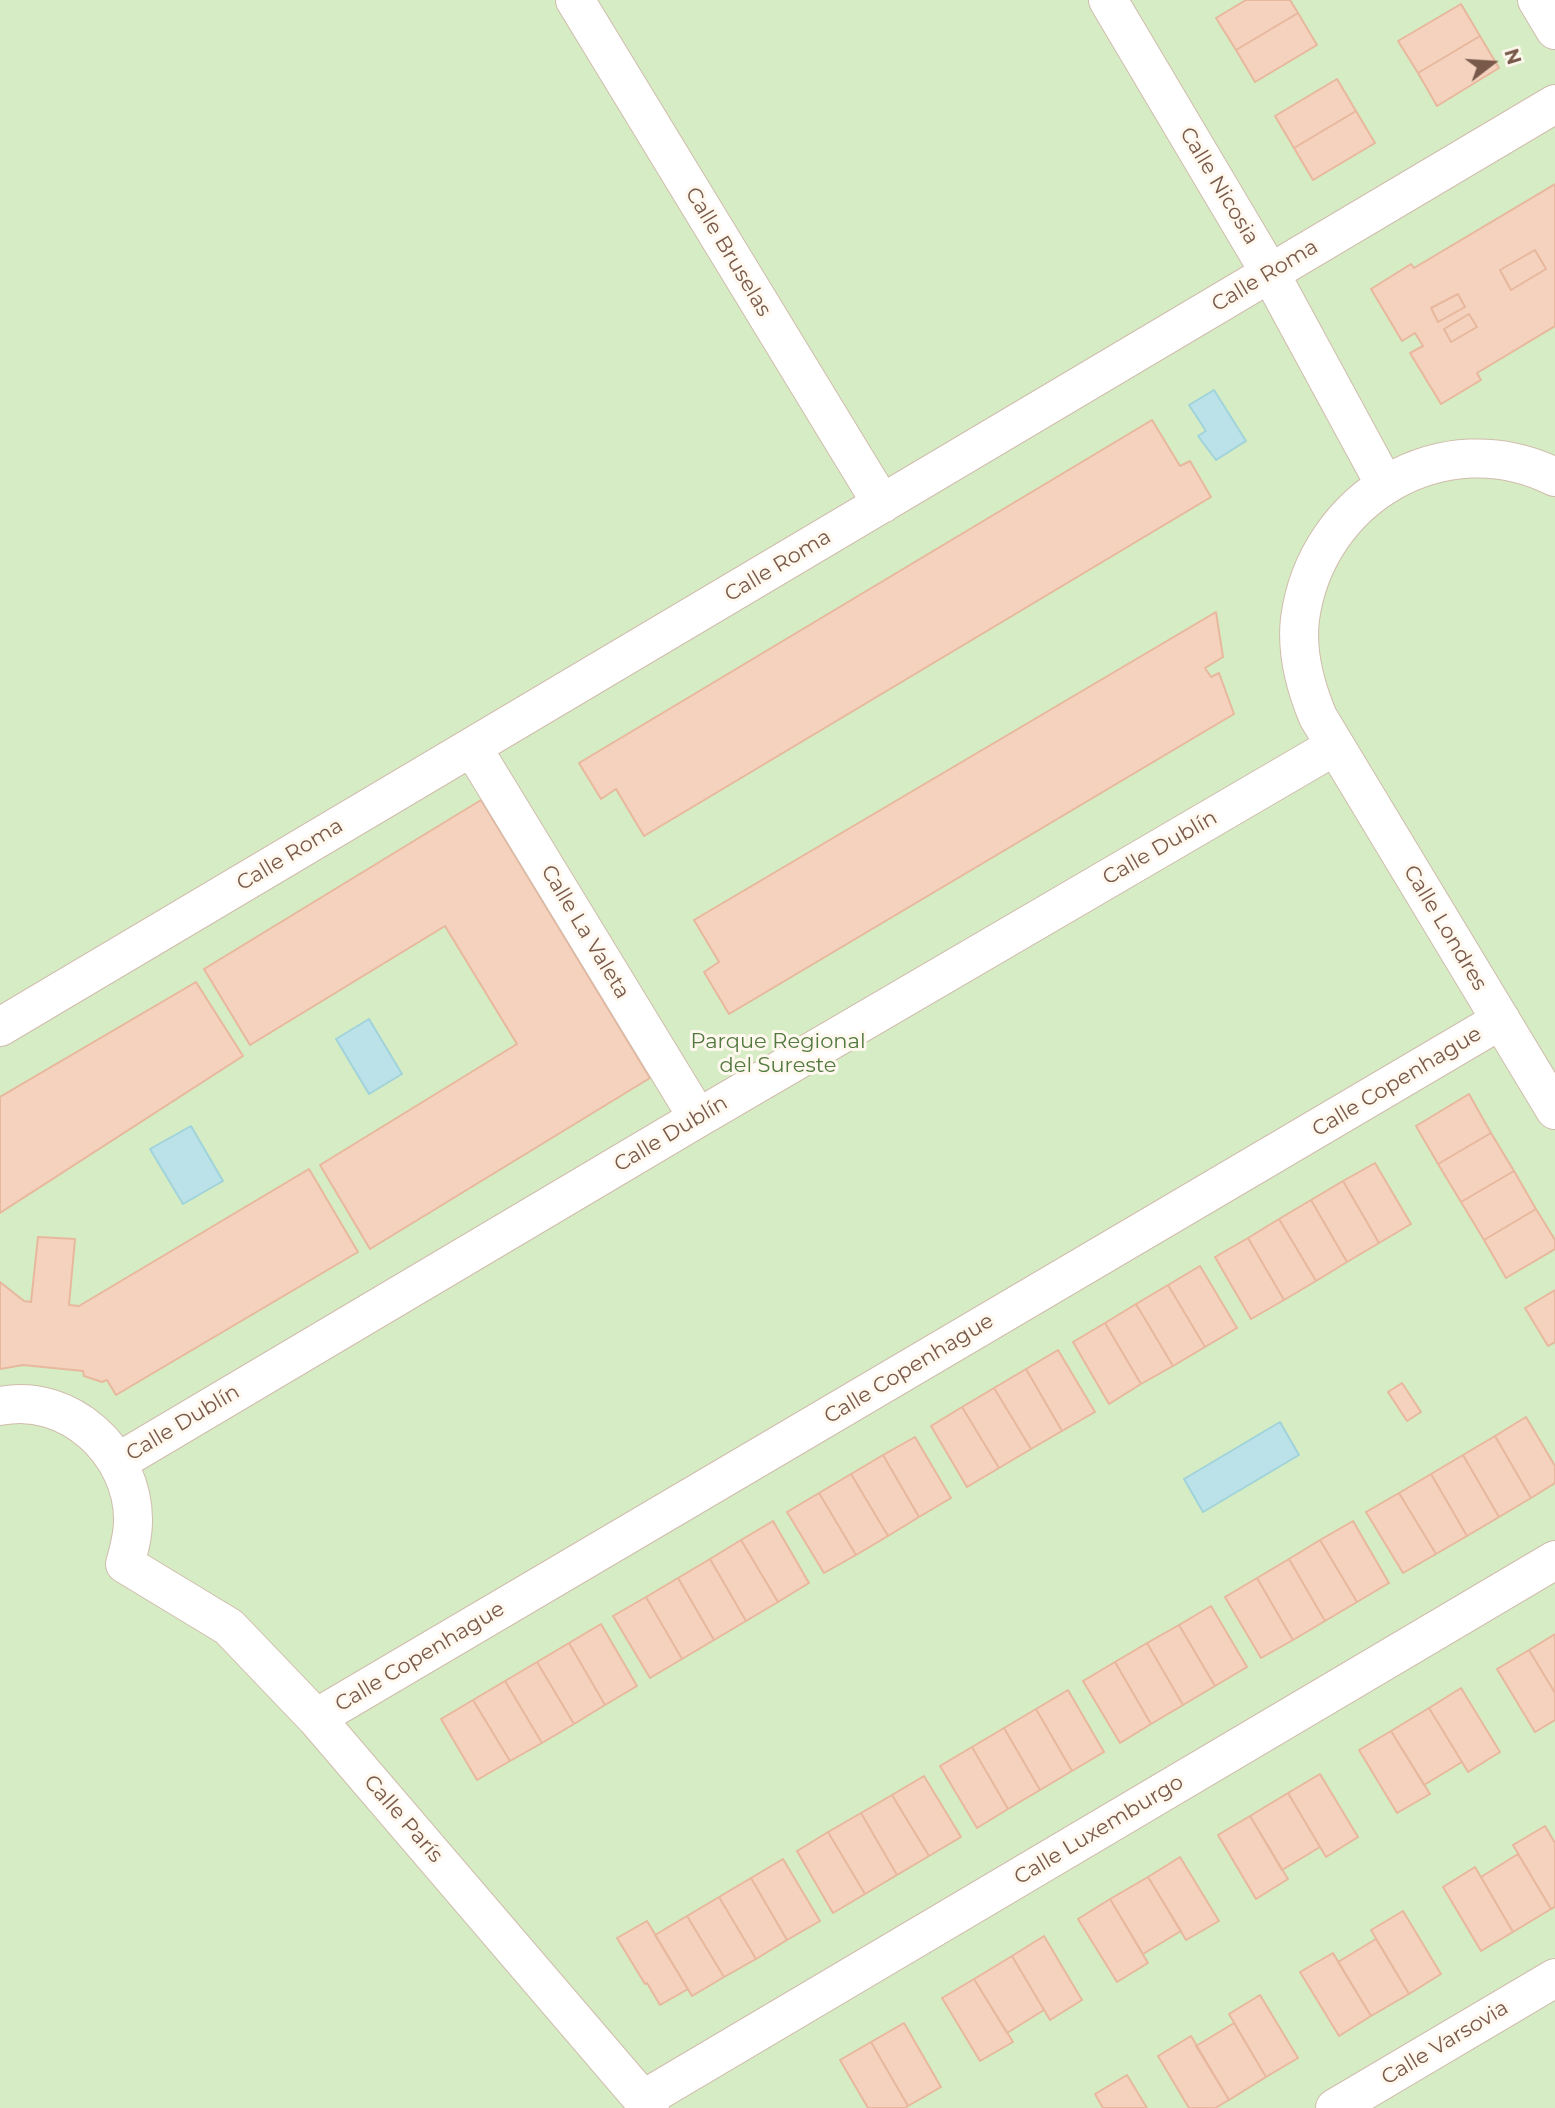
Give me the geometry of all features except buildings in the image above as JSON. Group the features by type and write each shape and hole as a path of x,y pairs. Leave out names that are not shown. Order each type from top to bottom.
{"street":[{"name":"Calle Bruselas","path":"575,0 882,504"},
{"name":"Calle Nicosia","path":"1108,0 1270,273 1385,485"},
{"path":"1537,0 1555,30"},
{"name":"Calle Roma","path":"0,1027 1555,104"},
{"name":"Calle Londres","path":"1555,477 1510,461 1478,458 1445,462 1414,470 1385,485 1359,505 1330,538 1318,557 1300,620 1300,653 1306,686 1318,717 1555,1110"},
{"name":"Calle Dublín","path":"118,1462 698,1118 1335,746"},
{"name":"Calle La Valeta","path":"472,747 698,1118"},
{"name":"Calle Copenhague","path":"316,1718 1501,1020"},
{"path":"0,1406 34,1405 60,1412 83,1424 103,1441 118,1462"},
{"name":"Calle París","path":"118,1462 127,1481 134,1522 125,1564 229,1627 316,1718 647,2104"},
{"name":"Calle Luxemburgo","path":"647,2104 1555,1560"},
{"name":"Calle Varsovia","path":"1335,2108 1555,1978"}],"green space":[{"name":"Parque Regional del Sureste","path":"0,0 1555,0 1555,2108 0,2108"}],"water":[{"path":"1214,390 1246,441 1216,460 1198,436 1206,431 1189,405"},
{"path":"369,1019 402,1074 369,1094 336,1039"},
{"path":"191,1126 223,1181 183,1204 150,1149"},
{"path":"1280,1422 1299,1455 1203,1512 1184,1479"}]}
